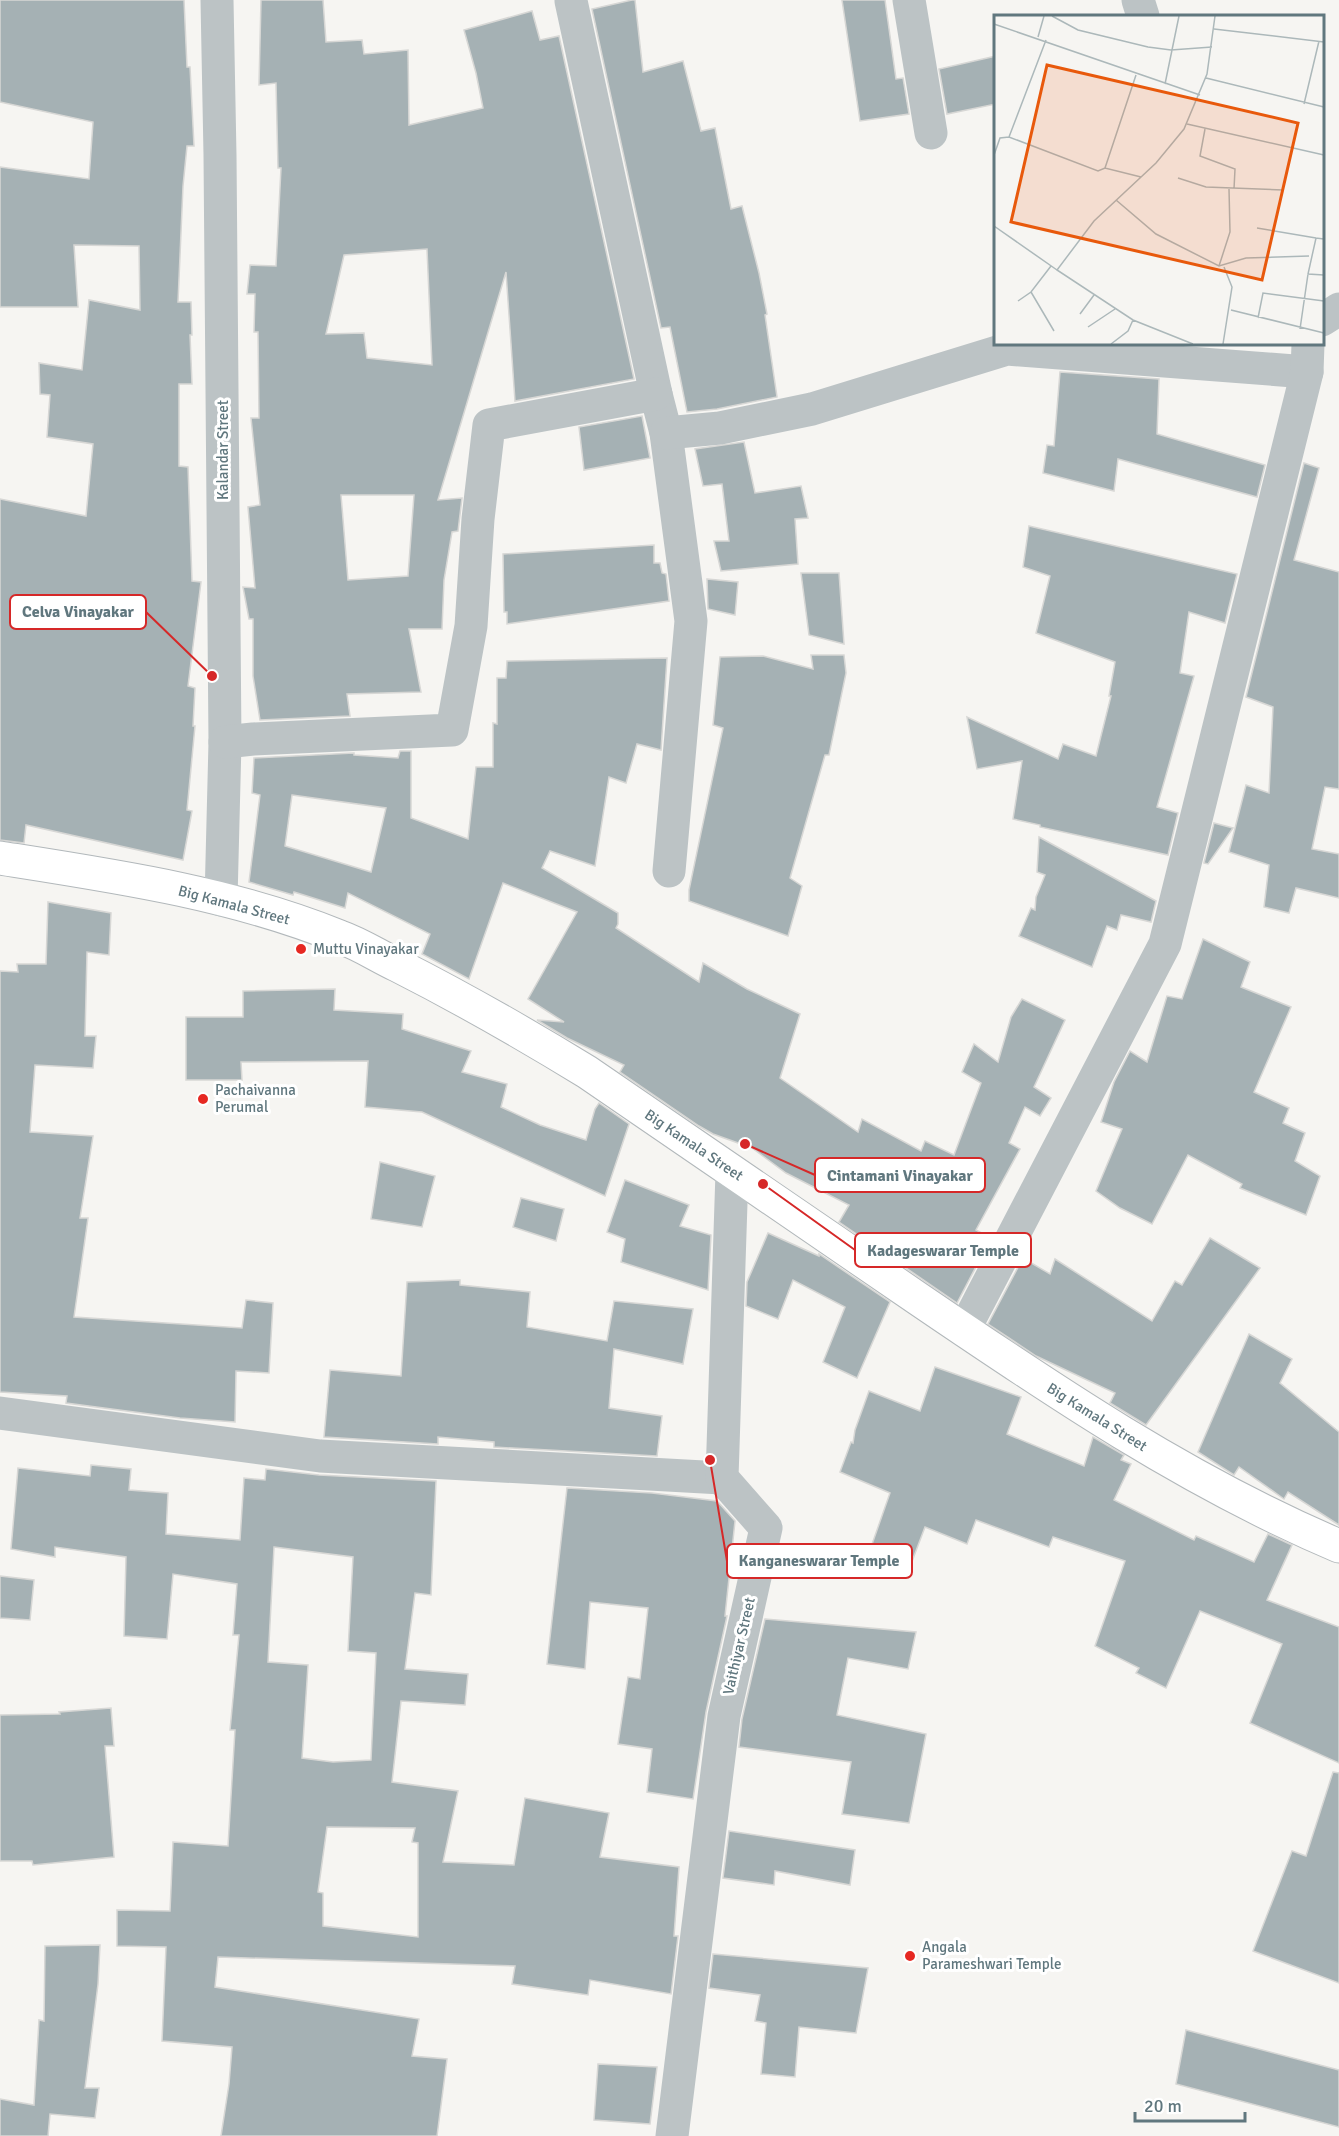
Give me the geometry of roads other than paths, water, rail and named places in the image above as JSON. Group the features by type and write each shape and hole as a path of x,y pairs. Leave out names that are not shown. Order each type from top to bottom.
{"main road":[{"name":"Big Kamala Street","path":"0,858 136,880 266,910 342,937 419,976 514,1027 587,1072 1089,1413 1178,1467 1339,1546"}],"street":[{"name":"Kalandar Street","path":"217,0 225,742 221,900"},
{"path":"909,0 931,133"},
{"path":"1138,0 1143,15"},
{"path":"571,1 666,433 691,621 669,871"},
{"path":"1324,319 1339,309"},
{"path":"666,433 720,428 812,409 1007,349 1307,358 1165,944 964,1330"},
{"path":"225,742 453,730 471,626 478,519 489,425 656,394"},
{"path":"0,1413 320,1456 722,1478 732,1172"},
{"name":"Vaithiyar Street","path":"672,2136 724,1716 766,1528 722,1478"}],"place":[{"name":"Celva Vinayakar","path":"212,676"},
{"name":"Muttu Vinayakar","path":"301,949"},
{"name":"Pachaivanna Perumal","path":"203,1099"},
{"name":"Cintamani Vinayakar","path":"745,1144"},
{"name":"Kadageswarar Temple","path":"763,1184"},
{"name":"Kanganeswarar Temple","path":"710,1460"},
{"name":"Angala Parameshwari Temple","path":"910,1956"}]}
